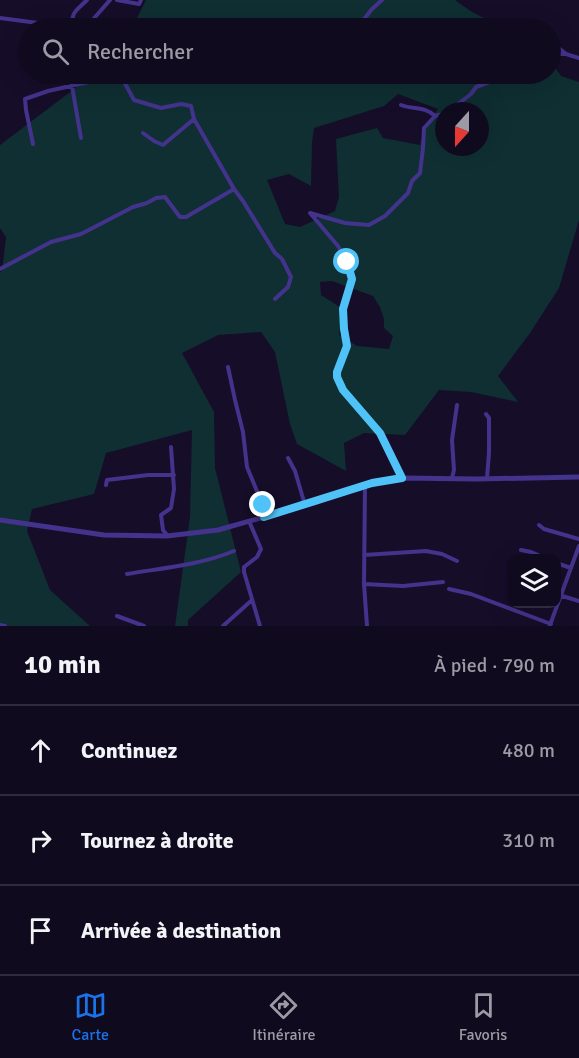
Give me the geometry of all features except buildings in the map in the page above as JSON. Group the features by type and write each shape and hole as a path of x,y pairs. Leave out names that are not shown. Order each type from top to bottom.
{"street":[{"path":"72,18 76,10 87,0"},
{"path":"94,18 110,0"},
{"path":"117,0 139,4 141,0"},
{"path":"365,18 382,0"},
{"path":"0,18 18,20"},
{"path":"561,50 566,54"},
{"path":"561,54 579,58"},
{"path":"33,144 25,99 80,84"},
{"path":"125,84 134,100 161,108 181,104 191,106 194,119 234,189 275,253 282,259 291,277 288,287 275,299"},
{"path":"461,102 476,87 484,84"},
{"path":"72,86 81,138"},
{"path":"401,105 429,110 435,116 424,129 420,173 412,181 408,193 385,216 369,225 345,222 310,213 338,246 347,262 352,279 343,309 347,346 337,377 343,390 380,433 402,478"},
{"path":"143,133 163,144 194,119"},
{"path":"0,269 51,242 81,234 133,207 156,198 165,197 180,217 186,217 234,189"},
{"path":"228,367 244,437 247,467 261,501 264,517"},
{"path":"452,478 454,470 452,440 457,405"},
{"path":"486,414 489,418 487,479"},
{"path":"168,536 163,530 161,515 171,508 174,489 171,447"},
{"path":"288,458 295,471 305,505"},
{"path":"106,485 107,480 122,477 174,475"},
{"path":"0,520 104,535 168,536 218,530 365,485 402,478 579,477"},
{"path":"365,485 364,584 367,626"},
{"path":"249,521 261,549 257,557 244,567 244,572 260,626"},
{"path":"539,525 544,529 579,538"},
{"path":"561,590 579,546"},
{"path":"520,550 536,554"},
{"path":"364,555 426,551 442,554 457,561"},
{"path":"127,574 183,566 234,552"},
{"path":"561,565 571,568"},
{"path":"364,584 403,586 443,582"},
{"path":"449,589 471,594 550,625 555,608"},
{"path":"561,596 579,601"},
{"path":"223,626 252,600"},
{"path":"117,616 144,626"},
{"path":"0,625 5,626"}],"green space":[{"path":"146,0 455,0 484,18 137,18"},
{"path":"561,76 579,82 579,220 559,288 530,333 498,376 518,402 471,392 439,390 405,435 364,433 344,443 346,471 297,444 290,424 275,352 261,332 218,335 182,353 214,412 215,468 241,572 188,620 188,626 175,626 190,517 192,430 106,453 94,494 32,509 27,531 50,590 90,626 0,626 0,272 2,271 6,237 0,228 0,145 81,84 561,84","holes":["398,94 435,108 435,102 489,102 489,156 435,156 435,113 424,128 420,145 383,138 377,128 336,139 339,197 335,211 300,227 285,224 267,180 289,174 311,186 314,128 384,106","332,281 373,296 380,307 384,328 393,336 389,349 357,346 339,335 343,309 321,295 320,282"]}],"route":[{"path":"263,505 264,517 372,483 402,478 376,426 343,390 337,377 347,346 343,309 352,279 347,262"}]}
